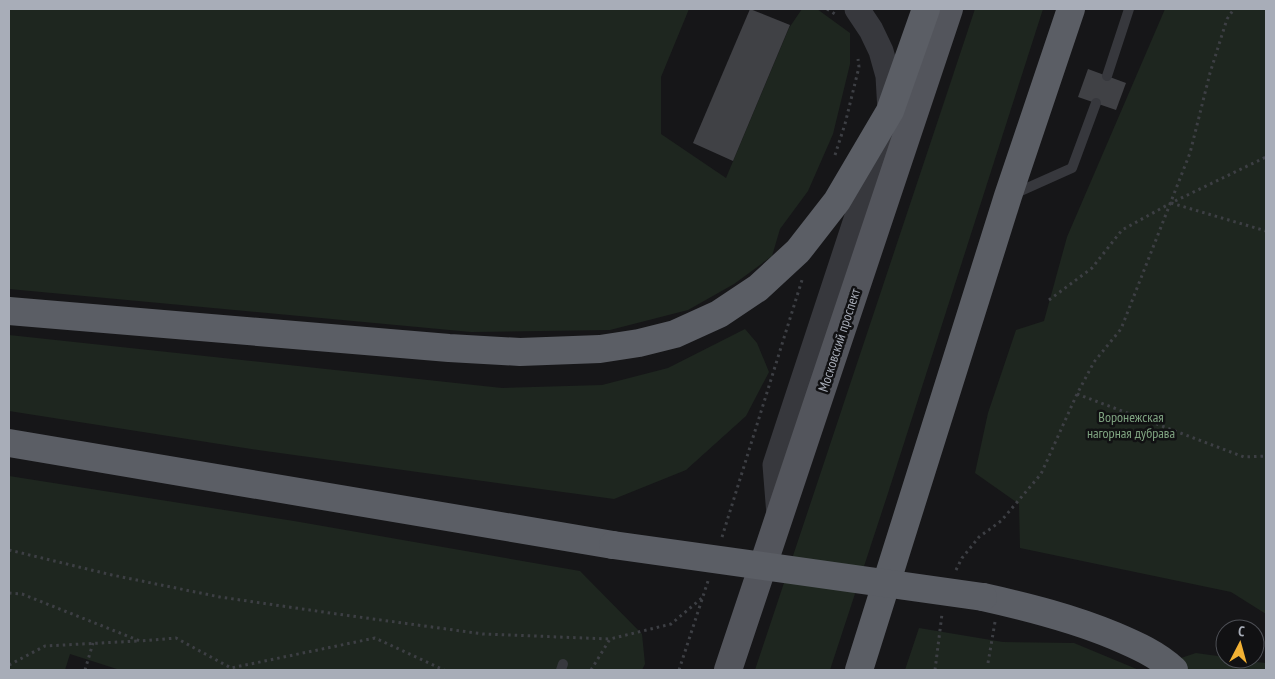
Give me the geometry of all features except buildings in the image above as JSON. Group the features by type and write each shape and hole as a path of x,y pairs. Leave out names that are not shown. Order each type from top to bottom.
{"highway":[{"path":"9,311 458,349 520,352 600,350 675,334 719,314 758,288 798,252 837,201 890,111 926,9"},
{"path":"859,670 1008,196 1071,9"},
{"path":"9,443 989,607 1043,610 1094,627 1131,643 1162,659 1174,670"}],"main road":[{"name":"Московский проспект","path":"728,670 949,9"}],"street":[{"path":"779,520 775,465 890,111 888,76 881,51 871,30 850,14"}],"lane":[{"path":"1107,76 1129,9"},
{"path":"1008,196 1072,168 1096,103"}],"path":[{"path":"827,9 850,14"},
{"path":"954,575 962,558 978,538 1002,521 1041,474 1077,394 1094,362 1121,329 1190,153 1210,73 1227,19 1234,9"},
{"path":"832,162 848,115 859,67 858,50"},
{"path":"1050,300 1092,268 1122,230 1171,203 1266,157"},
{"path":"1171,203 1266,231"},
{"path":"720,542 804,273"},
{"path":"1077,394 1244,457 1266,456"},
{"path":"9,550 112,575 220,597 482,634 610,639 671,624 702,598"},
{"path":"679,670 708,579"},
{"path":"9,593 22,594 140,641"},
{"path":"988,663 989,607"},
{"path":"935,670 942,608"},
{"path":"9,665 45,646 176,638 231,668 375,638 444,670"},
{"path":"591,670 610,639"},
{"path":"85,670 93,643"}],"green space":[{"path":"9,9 689,9 661,77 661,134 726,178 789,28 802,9 817,9 850,33 850,64 833,134 808,191 780,229 772,256 734,284 688,310 610,330 471,332 9,289"},
{"path":"975,9 1043,9 830,670 755,670"},
{"name":"Воронежская нагорная дубрава","path":"1165,9 1266,9 1266,614 1231,592 1020,548 1019,504 975,473 988,413 1016,330 1044,321 1067,237"},
{"path":"745,329 757,343 769,372 746,416 686,470 614,499 258,450 9,411 9,335 502,388 602,385 668,368"},
{"path":"9,476 294,521 580,571 642,634 645,664 642,670 120,670 70,654 65,670 9,670"},
{"path":"919,628 1003,642 1074,643 1139,670 905,670"},
{"path":"1196,653 1215,656 1215,669 1265,669 1266,663 1266,670 1145,670"}]}
